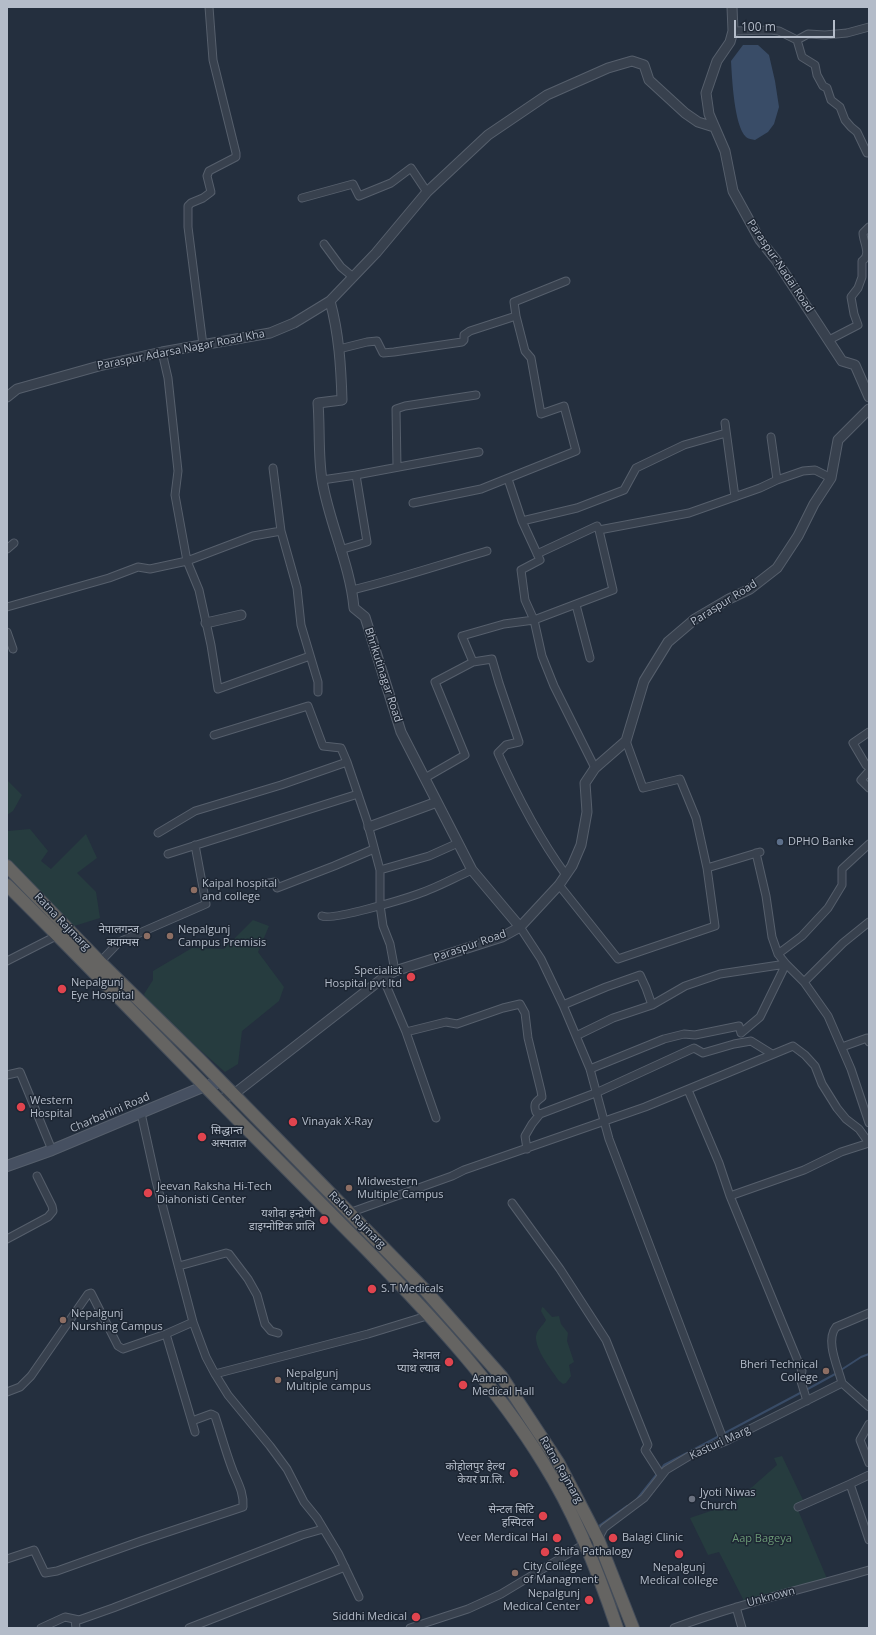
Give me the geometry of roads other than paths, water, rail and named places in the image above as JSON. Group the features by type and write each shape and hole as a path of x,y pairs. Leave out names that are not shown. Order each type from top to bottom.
{"highway":[{"name":"Ratna Rajmarg","path":"7,866 69,928 100,962 234,1094 425,1290 502,1377 558,1462 598,1539 634,1628"},
{"name":"Ratna Rajmarg","path":"7,886 58,936 430,1315 488,1385 516,1422 544,1464 567,1504 586,1544 617,1628"}],"main road":[{"name":"Charbahini Road","path":"7,1166 52,1150 205,1086 222,1082"}],"street":[{"path":"203,345 188,227 188,206 191,202 203,198 211,192 207,176 209,171 236,157 213,60 209,7"},
{"name":"Paraspur-Nadai Road","path":"732,7 733,31 730,42 717,61 706,93 709,114 725,151 733,191 760,240 776,260 842,361 855,365 869,398"},
{"path":"797,40 808,34 825,35 847,33 869,27"},
{"path":"733,31 770,30 779,32 797,40 802,57 815,65 817,75 823,86 827,88 831,100 840,107 845,120 851,128 857,132 867,153 869,154"},
{"name":"Paraspur Adarsa Nagar Road Kha","path":"7,397 17,389 99,366 162,352 270,334 294,323 330,301 376,253 427,192 488,135 546,95 608,68 632,61 644,65 648,80 684,113 698,122 714,127"},
{"path":"302,198 353,184 359,196 391,183 411,168 427,192"},
{"path":"829,340 858,325 854,314 852,297 862,277 862,261 866,259 868,253 863,233 869,227"},
{"path":"324,244 340,267 353,277"},
{"path":"413,503 480,489 576,451 564,406 541,414 531,358 525,351 514,302 566,281"},
{"name":"Bhrikutinagar Road","path":"330,301 336,320 342,400 318,403 322,480 352,590 354,608 365,617 401,732 472,870 520,927"},
{"path":"339,349 377,341 383,353 462,342 464,340 464,335 470,331 516,316"},
{"path":"162,352 168,378 178,471 175,495 187,560 198,590 218,689 310,656"},
{"path":"397,467 396,409 405,406 476,395"},
{"name":"Paraspur Road","path":"218,1100 234,1094 383,978 395,971 502,937 520,927 566,876 581,845 587,812 585,783 595,768 626,741 644,681 668,642 695,619 729,599 750,589 777,568 798,536 814,504 831,478 838,440 869,409"},
{"path":"725,423 735,497"},
{"path":"522,521 577,508 624,490 636,468 684,446 726,433"},
{"path":"771,437 777,480"},
{"path":"322,480 479,452"},
{"path":"273,468 281,530 297,588 301,625 318,682 318,692"},
{"path":"599,530 688,513 760,488 803,471 815,470 831,478"},
{"path":"340,550 367,542 356,475"},
{"path":"508,479 522,521 540,560 521,570 525,600 534,620 542,656 554,686 595,768"},
{"path":"473,662 462,636 504,624 534,620 613,590 597,526 537,554"},
{"path":"7,607 109,578 138,567 150,569 187,560 253,536 281,530"},
{"path":"7,549 14,543"},
{"path":"352,590 393,580 411,573 487,551"},
{"path":"576,605 590,658"},
{"path":"206,624 241,616"},
{"path":"7,632 13,649"},
{"path":"425,778 465,755 435,682 473,662 492,659 519,742 506,746 498,753 511,782 544,843 566,876"},
{"path":"214,735 308,706 323,746 341,748 369,827 380,870 380,905 383,926 390,944 395,971"},
{"path":"869,732 853,743 866,765 869,767"},
{"path":"559,885 618,959 715,926 707,868 696,818 680,779 643,788 626,741"},
{"path":"158,833 195,810 281,785 347,762"},
{"path":"869,772 861,780 869,788"},
{"path":"168,854 358,794"},
{"path":"369,827 437,802"},
{"path":"380,870 429,856 458,843"},
{"path":"778,954 802,936 828,908 842,885 842,868 869,844"},
{"path":"100,962 119,942 206,904 195,846"},
{"path":"264,884 275,882 277,888 374,849"},
{"path":"707,868 758,853 772,937 778,954 804,982 828,1016 852,1069 869,1122"},
{"path":"322,916 326,918 340,916 419,894 472,870"},
{"path":"804,982 843,943 869,922"},
{"path":"520,927 540,959 563,1006 590,1069 598,1092 609,1139 722,1436 726,1441"},
{"path":"7,961 58,936 69,928"},
{"path":"576,1036 613,1018 652,1005 686,986 720,974 786,964"},
{"path":"590,1069 664,1039 684,1034 695,1035 739,1026 741,1033 760,1017 786,964"},
{"path":"563,1006 606,987 640,975 652,1005"},
{"path":"383,978 406,1032 436,1118"},
{"path":"406,1032 446,1022 457,1024 503,1008 520,1004 525,1014 528,1038 542,1092 542,1097 535,1101 534,1104 536,1112 540,1114"},
{"path":"842,1047 867,1038 869,1042"},
{"path":"527,1149 525,1136 540,1114 598,1092 694,1048 703,1052 751,1041 772,1054"},
{"path":"349,1213 452,1176 464,1170 644,1107 793,1046 805,1055 815,1066 822,1084 837,1108 846,1119 859,1129 869,1143 841,1152 804,1170 730,1196"},
{"path":"7,1075 20,1072 52,1150"},
{"path":"688,1090 719,1163 730,1196 802,1371 800,1378 807,1401"},
{"path":"141,1113 156,1181 194,1322 206,1357 228,1395 287,1469 304,1502 323,1529 359,1597"},
{"path":"7,1239 48,1217 53,1211 37,1176"},
{"path":"512,1203 560,1269 606,1340 648,1446 645,1450 661,1475"},
{"path":"179,1266 226,1253 229,1254 248,1279 257,1294 265,1324 272,1331 278,1334"},
{"path":"7,1392 20,1387 31,1376 88,1294 91,1293 118,1346 123,1349 166,1334 194,1322"},
{"path":"869,1313 836,1327 833,1331 832,1346 842,1383 869,1407"},
{"path":"215,1374 368,1334 430,1315"},
{"path":"166,1334 196,1432"},
{"name":"Kasturi Marg","path":"410,1628 468,1609 501,1594 586,1544 598,1539 604,1528 644,1498 666,1470 691,1455 726,1441 842,1383"},
{"path":"7,1558 34,1550 45,1573 57,1571 243,1507 244,1499 239,1482 216,1416 211,1414 192,1421"},
{"path":"869,1424 860,1440 869,1463"},
{"path":"798,1507 869,1475"},
{"path":"850,1484 869,1540"},
{"path":"41,1628 65,1617 71,1617 75,1620 79,1620 302,1535 323,1529"},
{"path":"189,1628 344,1567"},
{"name":"Unknown","path":"674,1628 736,1607 869,1570"},
{"path":"736,1607 742,1628"},
{"path":"75,1620 76,1628"}],"water":[{"path":"743,45 758,45 769,55 779,107 774,124 768,132 755,140 747,138 742,131 734,101 731,61"}],"waterway":[{"path":"841,1370 861,1357 869,1354"},
{"path":"806,1390 837,1373"},
{"path":"691,1451 802,1392"},
{"path":"636,1500 664,1465 687,1453"},
{"path":"596,1528 627,1506"}],"place":[{"name":"DPHO Banke","path":"780,842"},
{"name":"Kaipal hospital and college","path":"194,890"},
{"name":"नेपालगन्ज क्याम्पस","path":"147,936"},
{"name":"Nepalgunj Campus Premisis","path":"170,936"},
{"name":"Specialist Hospital pvt ltd","path":"411,977"},
{"name":"Nepalgunj Eye Hospital","path":"62,989"},
{"name":"Western Hospital","path":"21,1107"},
{"name":"Vinayak X-Ray","path":"293,1122"},
{"name":"सिद्धान्त अस्पताल","path":"202,1137"},
{"name":"Midwestern Multiple Campus","path":"349,1188"},
{"name":"Jeevan Raksha Hi-Tech Diahonisti Center","path":"148,1193"},
{"name":"यशोदा इन्द्रेणी डाइग्नोष्टिक प्रालि","path":"324,1220"},
{"name":"S.T Medicals","path":"372,1289"},
{"name":"Nepalgunj Nurshing Campus","path":"63,1320"},
{"name":"नेशनल प्याथ ल्याब","path":"449,1362"},
{"name":"Bheri Technical College","path":"826,1371"},
{"name":"Nepalgunj Multiple campus","path":"278,1380"},
{"name":"Aaman Medical Hall","path":"463,1385"},
{"name":"काेहाेलपुर हेल्थ केयर प्रा.लि.","path":"514,1473"},
{"name":"Jyoti Niwas Church","path":"692,1499"},
{"name":"सेन्टल सिटि हस्पिटल","path":"543,1516"},
{"name":"Veer Merdical Hal","path":"557,1538"},
{"name":"Balagi Clinic","path":"613,1538"},
{"name":"Shifa Pathalogy","path":"545,1552"},
{"name":"Nepalgunj Medical college","path":"679,1554"},
{"name":"City College of Managment","path":"515,1573"},
{"name":"Nepalgunj Medical Center","path":"589,1600"},
{"name":"Siddhi Medical","path":"416,1617"}],"park label":[{"name":"Aap Bageya","path":"762,1539"}]}
